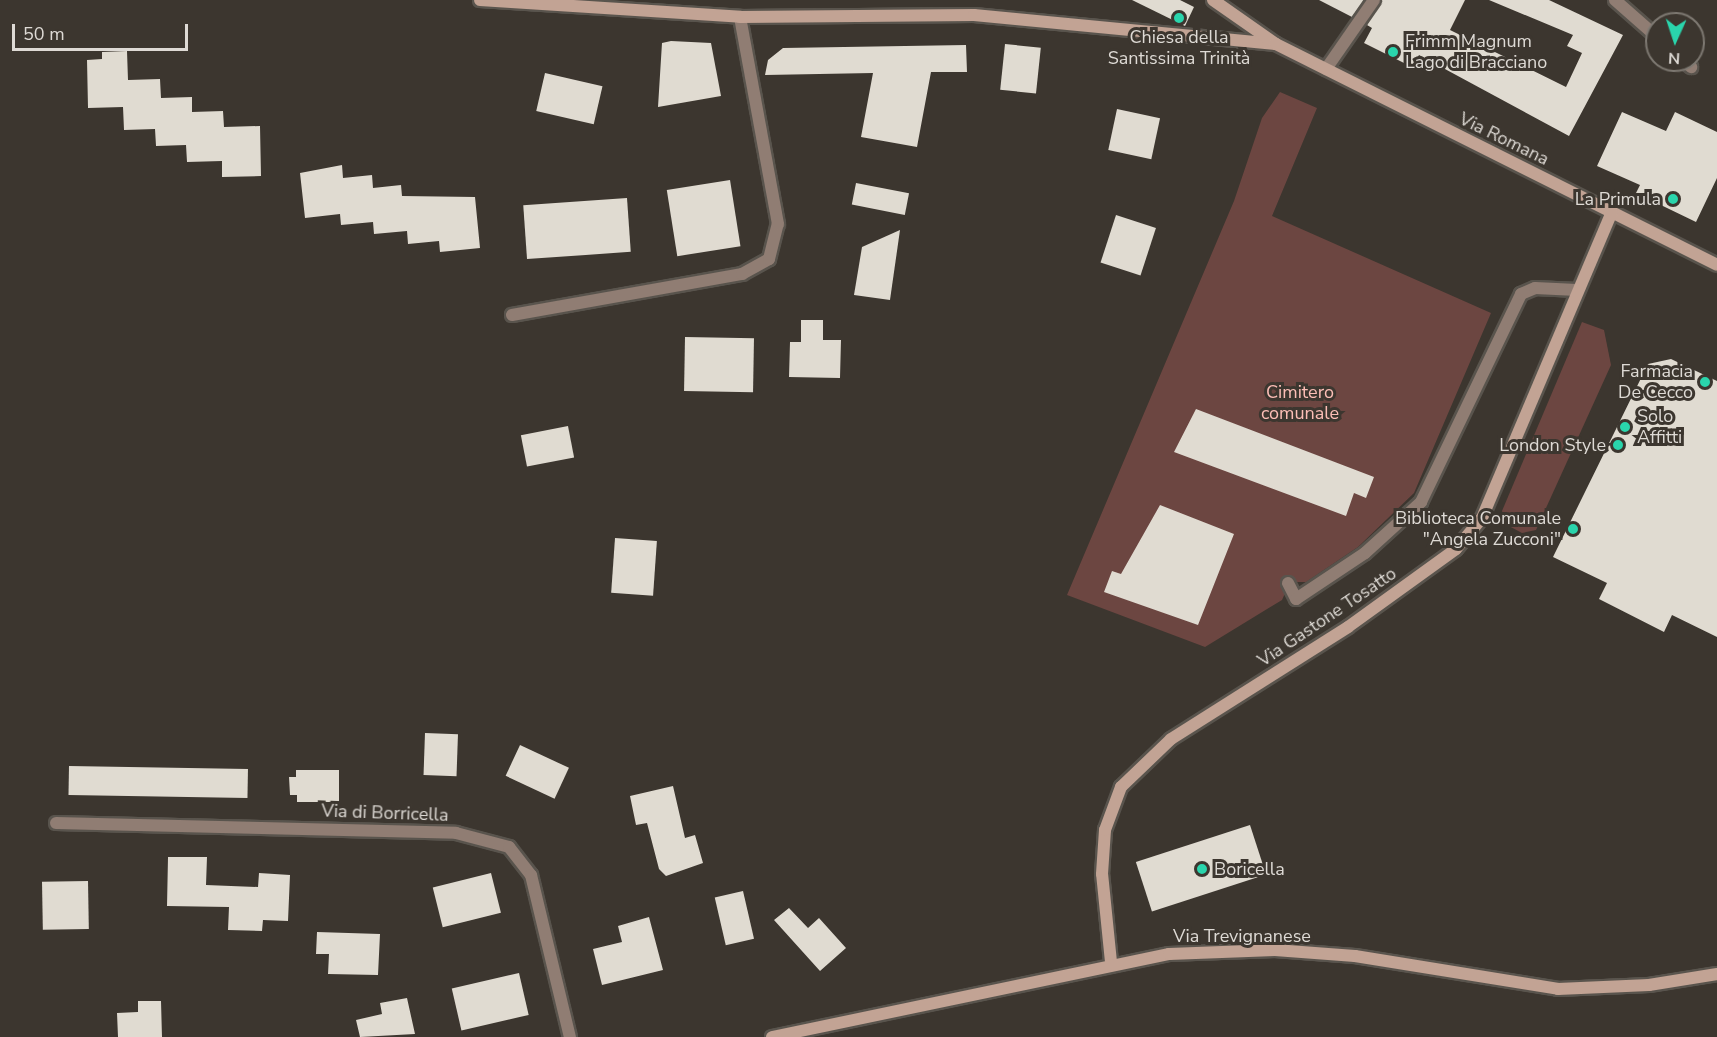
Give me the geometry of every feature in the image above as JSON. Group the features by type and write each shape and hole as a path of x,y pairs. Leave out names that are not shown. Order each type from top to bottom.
{"street":[{"path":"480,0 740,17 974,15 1276,44"},
{"path":"1213,0 1276,44"},
{"path":"1326,69 1374,0"},
{"path":"1615,0 1645,26"},
{"path":"512,315 742,274 769,259 778,224 740,17"},
{"name":"Via Romana","path":"1276,44 1717,265"},
{"name":"Via Gastone Tosatto","path":"1111,962 1102,874 1105,830 1121,787 1171,739 1348,627 1456,549 1482,518 1577,290 1612,213"},
{"path":"1288,583 1296,598 1365,553 1421,502 1521,294 1535,288 1577,290"},
{"name":"Via di Borricella","path":"56,823 456,833 509,847 531,875 570,1037"},
{"name":"Via Trevignanese","path":"772,1037 1111,962 1275,950 1355,956 1558,989 1649,985 1717,975"}],"green space":[{"name":"Cimitero comunale","path":"1280,92 1317,108 1272,216 1491,313 1414,493 1358,547 1306,582 1290,582 1282,600 1205,647 1067,595 1234,201 1262,118"},
{"path":"1582,322 1604,330 1611,365 1536,530 1522,533 1507,525 1502,511"}],"building":[{"name":"Chiesa della Santissima Trinità","path":"1132,0 1180,0 1194,7 1185,26"},
{"path":"1319,0 1364,0 1352,17"},
{"path":"1382,0 1465,0 1450,30 1566,87 1582,53 1567,46 1573,35 1489,0 1549,0 1623,35 1569,136 1419,55 1412,67 1364,43 1372,28 1367,25"},
{"path":"671,41 711,43 721,96 658,107 662,43"},
{"path":"1005,44 1041,48 1036,94 1000,90"},
{"path":"966,45 967,72 931,72 917,147 861,137 873,73 765,75 768,60 783,48"},
{"path":"127,51 128,80 160,79 161,98 192,97 192,112 223,111 224,127 260,126 261,176 222,177 222,161 187,162 186,145 156,146 155,129 124,130 123,107 88,108 87,60 102,59 102,52"},
{"path":"545,73 602,86 594,124 536,111"},
{"path":"1117,109 1160,118 1151,159 1108,150"},
{"path":"1622,112 1666,131 1675,112 1717,132 1717,178 1696,222 1636,193 1640,185 1597,166"},
{"path":"342,165 343,178 372,175 373,188 401,185 402,196 475,197 480,248 440,252 439,241 408,244 407,231 374,234 373,222 341,225 340,214 305,218 300,173"},
{"path":"730,180 740,246 677,256 667,190"},
{"path":"856,183 909,193 905,215 852,205"},
{"path":"627,198 631,252 527,259 523,205"},
{"path":"1116,215 1156,228 1140,276 1101,263"},
{"path":"900,230 890,300 854,295 862,247"},
{"path":"801,320 823,320 823,340 841,340 840,378 789,377 790,342 801,342"},
{"path":"685,337 754,338 753,392 684,391"},
{"path":"1671,359 1717,381 1717,637 1672,615 1664,632 1599,599 1607,583 1553,557 1648,364"},
{"path":"1196,409 1374,477 1366,498 1354,493 1346,516 1174,452"},
{"path":"568,426 574,457 527,467 521,435"},
{"path":"1160,505 1234,534 1198,625 1104,592 1112,571 1121,574"},
{"path":"615,538 657,541 653,596 611,593"},
{"path":"425,733 458,734 457,776 424,775"},
{"path":"520,745 569,768 555,799 506,776"},
{"path":"69,766 248,769 247,798 68,795"},
{"path":"296,770 339,770 339,802 297,802 297,795 290,795 289,777 296,777"},
{"path":"673,786 685,838 695,835 703,863 666,876 659,869 647,823 636,825 630,796"},
{"name":"Boricella","path":"1250,825 1266,874 1152,912 1136,862"},
{"path":"168,857 207,857 206,885 258,887 259,873 290,875 288,921 263,920 262,931 228,930 229,907 167,906"},
{"path":"491,873 501,913 443,927 433,888"},
{"path":"88,881 89,929 43,930 42,882"},
{"path":"743,891 754,939 726,945 715,898"},
{"path":"789,908 808,928 819,918 846,948 820,971 774,920"},
{"path":"649,917 663,970 602,985 593,949 622,942 618,926"},
{"path":"317,932 380,934 378,975 328,974 329,954 316,954"},
{"path":"519,973 529,1015 461,1030 452,989"},
{"path":"407,998 415,1034 360,1037 356,1020 382,1014 380,1003"},
{"path":"138,1001 161,1001 162,1037 118,1037 117,1013 138,1012"}],"place":[{"name":"Chiesa della Santissima Trinità","path":"1179,18"},
{"name":"Frimm Magnum Lago di Bracciano","path":"1393,52"},
{"name":"La Primula","path":"1673,199"},
{"name":"Farmacia De Cecco","path":"1705,382"},
{"name":"Solo Affitti","path":"1625,427"},
{"name":"London Style","path":"1618,445"},
{"name":"Biblioteca Comunale \"Angela Zucconi\"","path":"1573,529"},
{"name":"Boricella","path":"1202,869"}]}
